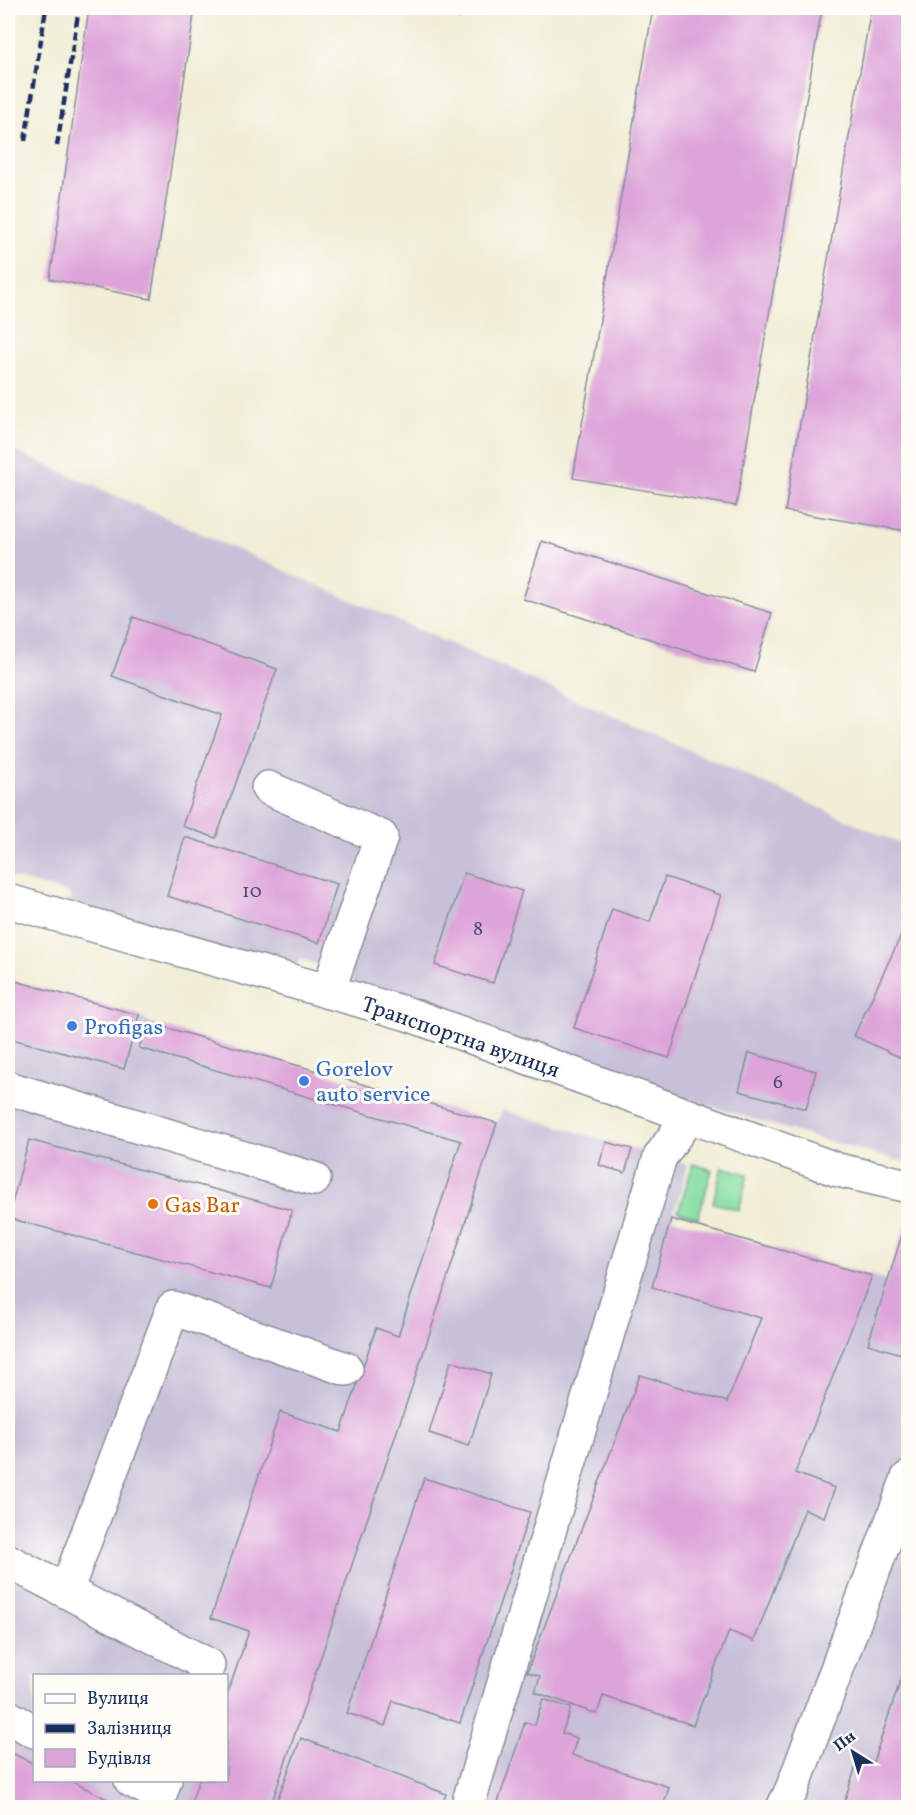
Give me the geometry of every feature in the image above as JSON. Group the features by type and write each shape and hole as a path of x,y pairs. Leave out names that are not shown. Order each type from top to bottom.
{"street":[{"path":"268,788 381,837 328,992"},
{"name":"Транспортна вулиця","path":"8,901 408,1014 838,1170 909,1186"},
{"path":"8,1088 314,1179"},
{"path":"467,1808 660,1157 689,1116"},
{"path":"66,1591 173,1308 346,1369"},
{"path":"783,1808 793,1787 909,1478"},
{"path":"8,1560 208,1665 205,1674"},
{"path":"8,1717 33,1730"},
{"path":"135,1782 160,1795 164,1782"}],"shaded area":[{"path":"8,448 908,847 908,1163 687,1099 353,983 351,975 341,971 300,959 294,973 71,903 69,893 8,876"},
{"path":"8,980 139,1015 147,1022 497,1123 503,1110 688,1165 672,1219 887,1280 908,1218 908,1807 8,1807"}],"green space":[{"path":"693,1164 712,1170 698,1218 678,1212"},
{"path":"722,1167 748,1174 739,1210 713,1203"}],"building":[{"path":"8,8 15,8 9,50 8,50"},
{"path":"89,8 195,8 151,299 50,279"},
{"path":"418,8 463,8 460,18"},
{"path":"653,8 822,8 736,506 573,478"},
{"path":"871,8 908,8 908,531 785,511"},
{"path":"542,541 772,613 754,672 523,599"},
{"path":"133,617 277,669 216,838 182,826 222,715 112,676"},
{"path":"185,837 337,884 319,943 167,896"},
{"path":"464,873 522,891 493,983 435,965"},
{"path":"665,877 721,895 669,1058 574,1028 612,909 650,922"},
{"path":"904,929 908,931 908,1061 854,1036"},
{"name":"Profigas","path":"8,979 139,1015 124,1069 8,1038"},
{"path":"147,1022 497,1123 426,1345 270,1808 189,1808 198,1782 228,1782 228,1692 249,1631 211,1618 280,1412 341,1432 376,1328 398,1336 461,1141 139,1048"},
{"path":"749,1053 816,1071 806,1109 739,1091"},
{"path":"29,1140 292,1210 271,1288 8,1218"},
{"path":"606,1142 632,1149 625,1173 599,1165"},
{"path":"908,1215 908,1356 868,1344"},
{"path":"671,1219 872,1276 795,1473 835,1488 824,1517 805,1509 754,1641 729,1631 693,1725 603,1696 597,1714 535,1692 540,1676 527,1672 640,1375 727,1402 761,1318 652,1287"},
{"path":"451,1361 491,1374 469,1446 429,1433"},
{"path":"424,1478 530,1512 460,1723 393,1701 385,1726 347,1713"},
{"path":"908,1658 908,1808 842,1808 859,1757 873,1762"},
{"path":"543,1699 571,1708 562,1733 577,1738 572,1755 669,1787 663,1808 496,1808 525,1722 535,1725"},
{"path":"301,1738 446,1794 441,1808 274,1808"},
{"path":"8,1751 33,1764 33,1782 73,1782 125,1808 8,1808"}],"railway":[{"path":"25,141 46,8"},
{"path":"57,146 79,8"}],"place":[{"name":"Profigas","path":"72,1026"},
{"name":"Gorelov auto service","path":"304,1081"},
{"name":"Gas Bar","path":"153,1204"}]}
